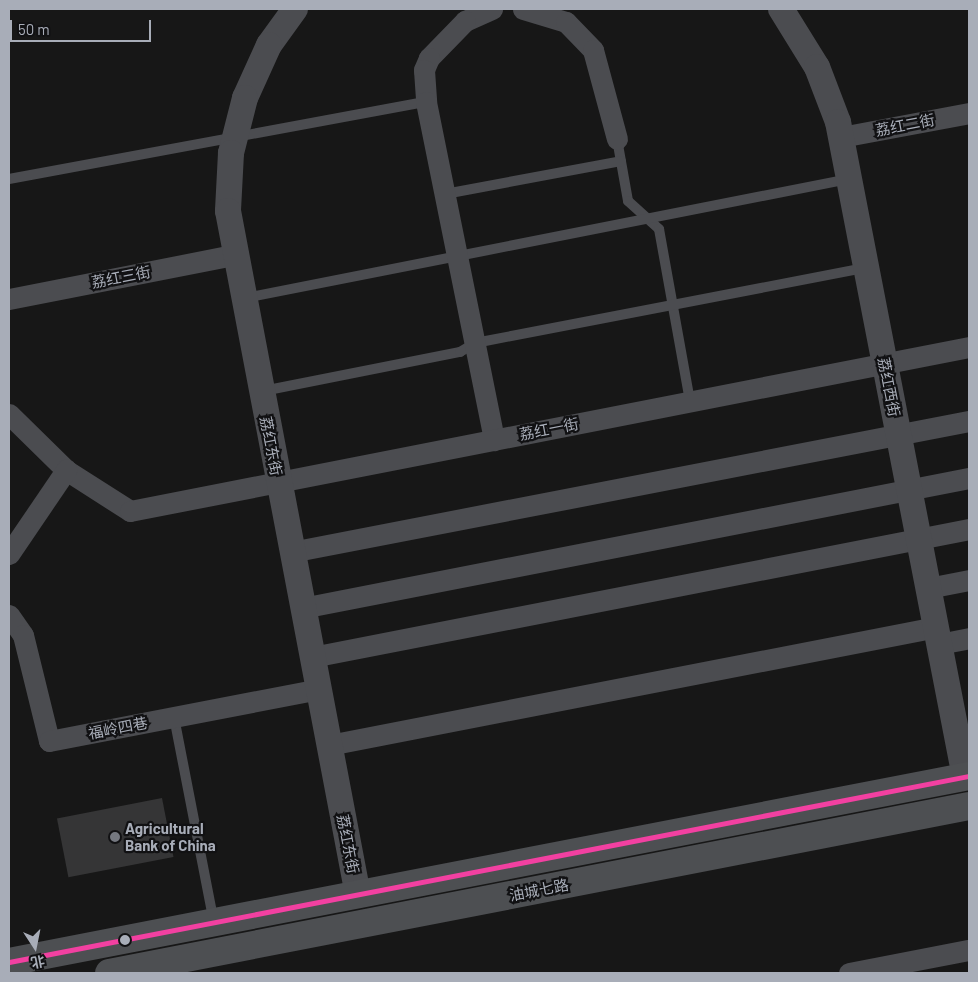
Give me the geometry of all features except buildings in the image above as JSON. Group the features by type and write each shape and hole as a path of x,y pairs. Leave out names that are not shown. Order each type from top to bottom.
{"main road":[{"name":"油城七路","path":"9,962 967,776"},
{"name":"油城七路","path":"109,973 969,806"}],"street":[{"name":"荔红东街","path":"295,9 256,70 235,137 228,211 234,256 358,895"},
{"path":"492,9 465,21 429,58 424,70 426,102 494,440"},
{"path":"523,9 566,22 593,50 617,138"},
{"name":"荔红西街","path":"781,9 817,67 841,138 937,636 967,776"},
{"name":"荔红二街","path":"841,138 969,112"},
{"name":"荔红三街","path":"9,299 234,256"},
{"name":"荔红一街","path":"66,470 130,510 969,347"},
{"path":"9,414 66,470 9,554"},
{"path":"292,552 969,421"},
{"path":"302,608 969,478"},
{"path":"312,657 969,529"},
{"path":"928,588 969,580"},
{"name":"福岭四巷","path":"9,615 23,635 49,741 318,689"},
{"path":"329,745 937,636 969,638"},
{"path":"849,973 969,950"}],"lane":[{"path":"9,179 426,102"},
{"path":"617,138 628,201 659,229 690,402"},
{"path":"445,194 622,161"},
{"path":"242,298 849,179"},
{"path":"260,392 460,352 475,343 866,268"},
{"path":"174,717 214,922"}],"transit line":[{"path":"9,962 969,776"}],"place":[{"name":"Agricultural Bank of China","path":"115,837"}]}
